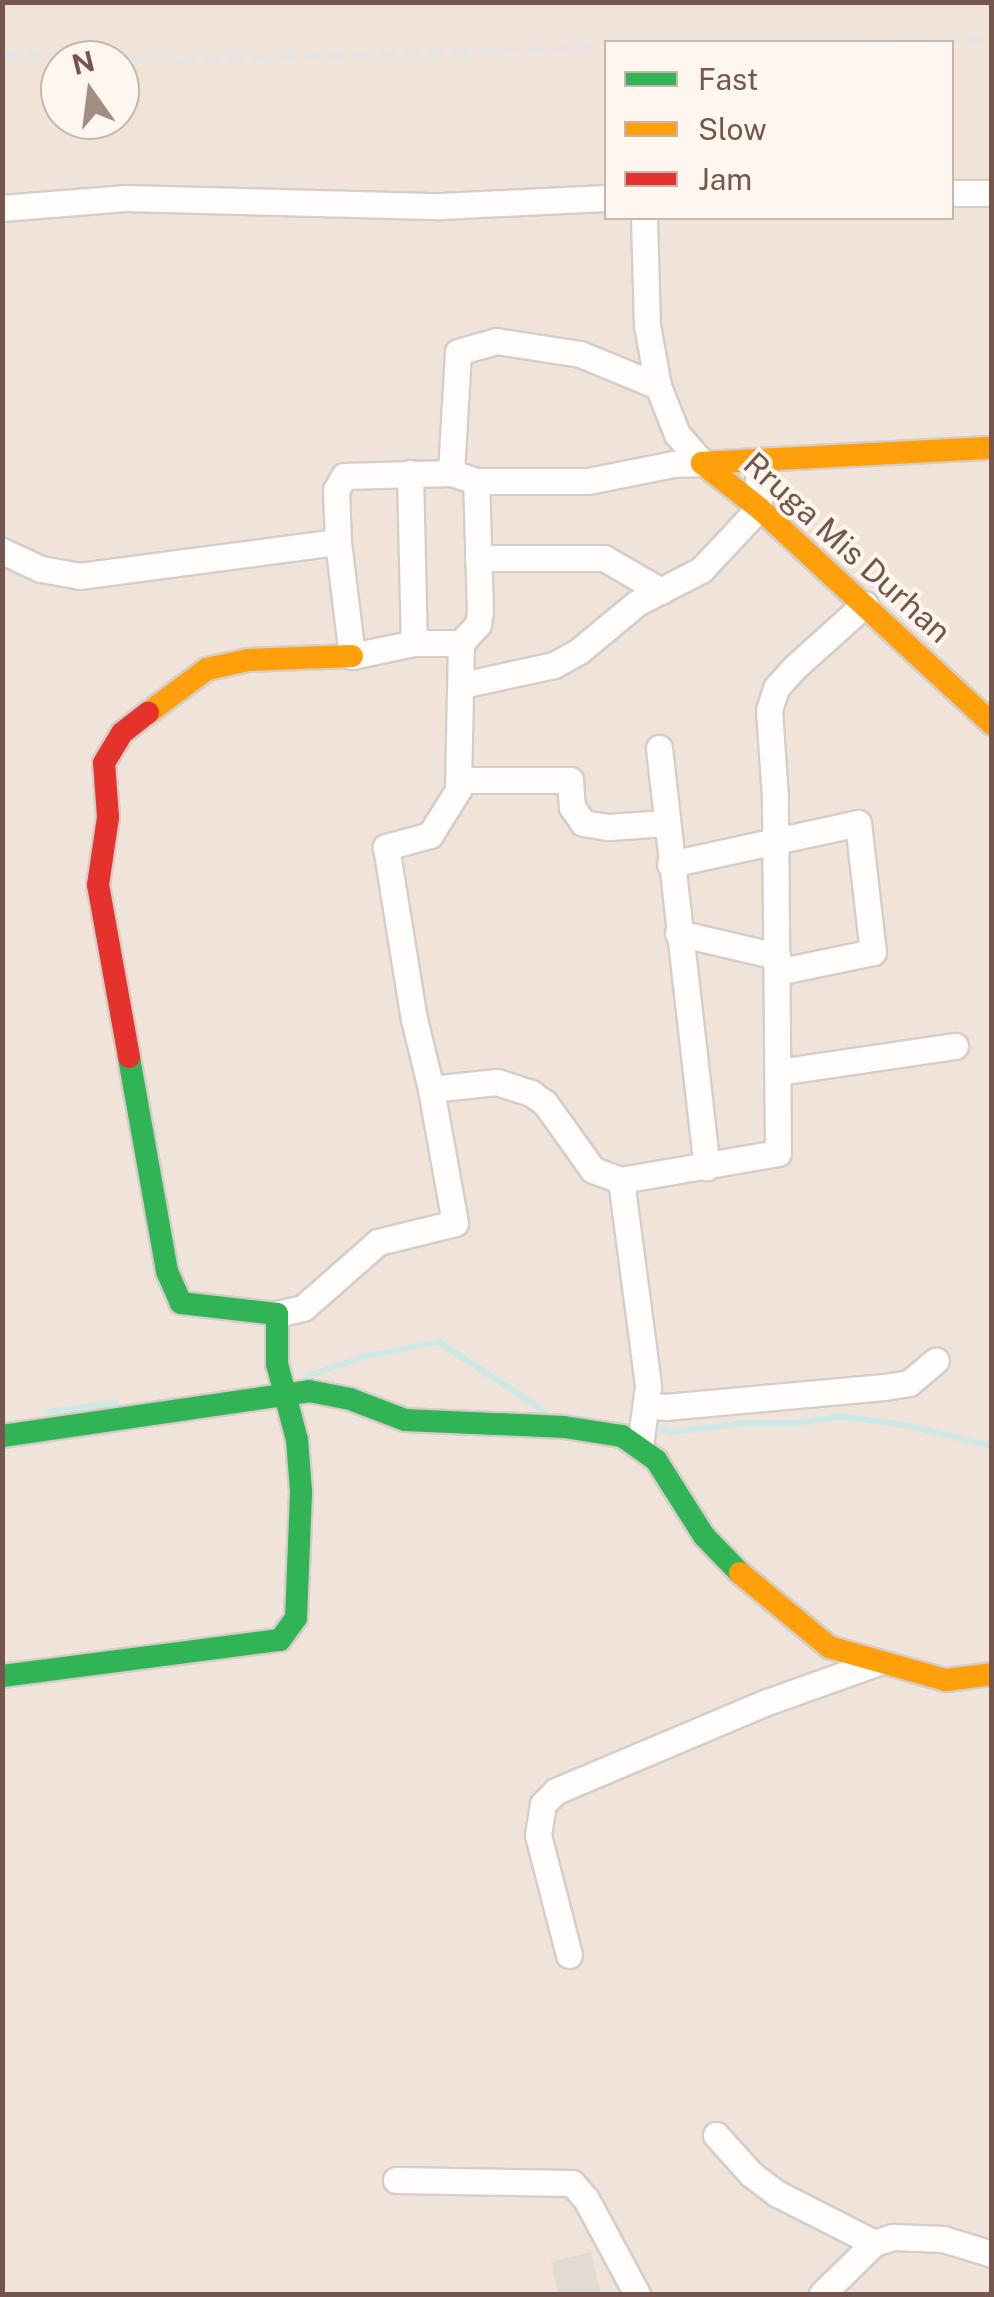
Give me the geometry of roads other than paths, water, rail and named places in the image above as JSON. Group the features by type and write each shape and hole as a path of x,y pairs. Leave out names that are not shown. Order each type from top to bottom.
{"street":[{"path":"954,194 992,194"},
{"path":"2,208 126,198 441,206 604,198"},
{"path":"644,220 646,325 658,386 676,434 702,463"},
{"path":"450,473 458,352 496,341 551,348 580,354 658,386"},
{"path":"352,656 338,542 338,481 352,473 450,473 476,481 588,481 662,465 992,448"},
{"path":"462,685 554,665 579,651 620,614 701,570 759,508 758,460"},
{"name":"Rruga Mis Durhan","path":"702,463 759,508 992,724"},
{"path":"410,473 414,643"},
{"path":"461,643 414,643 352,656 248,660 207,669 122,733 104,763 108,817 98,885 143,1156 170,1285 181,1303 277,1314 303,1308 378,1242 455,1222 401,954 386,847 430,835 438,828 461,780 461,643 478,624 476,481"},
{"path":"2,551 41,569 79,576 338,542"},
{"path":"478,558 604,558 661,592"},
{"path":"431,1089 497,1082 531,1093 546,1103 593,1170 611,1180 778,1153 776,844 769,710 776,688 865,604"},
{"path":"659,748 707,1167"},
{"path":"461,780 570,780 572,807 584,823 609,827 666,823"},
{"path":"670,864 776,844 858,823 872,952 777,964 678,933"},
{"path":"778,1072 954,1046"},
{"path":"622,1180 648,1404 640,1446"},
{"path":"2,1676 280,1640 290,1631 296,1618 301,1492 297,1440 277,1364 277,1314"},
{"path":"648,1404 665,1408 884,1387 909,1383 936,1360"},
{"path":"2,1436 284,1394 326,1392 405,1420 564,1427 622,1436 640,1446 665,1473 704,1536 758,1592 829,1647 946,1680 992,1674"},
{"path":"568,1955 538,1835 543,1804 556,1791 766,1702 876,1663"},
{"path":"716,2135 751,2174 776,2194 874,2243"},
{"path":"396,2180 572,2184 586,2199 637,2294"},
{"path":"822,2294 874,2243 916,2235 966,2244 992,2254"}],"waterway":[{"path":"308,1376 362,1357 439,1342 545,1412"},
{"path":"48,1412 115,1403"},
{"path":"661,1429 672,1432 743,1423 800,1423 839,1416 910,1426 992,1446"}],"railway":[{"path":"954,41 992,40"},
{"path":"2,53 179,61 604,47"}]}
